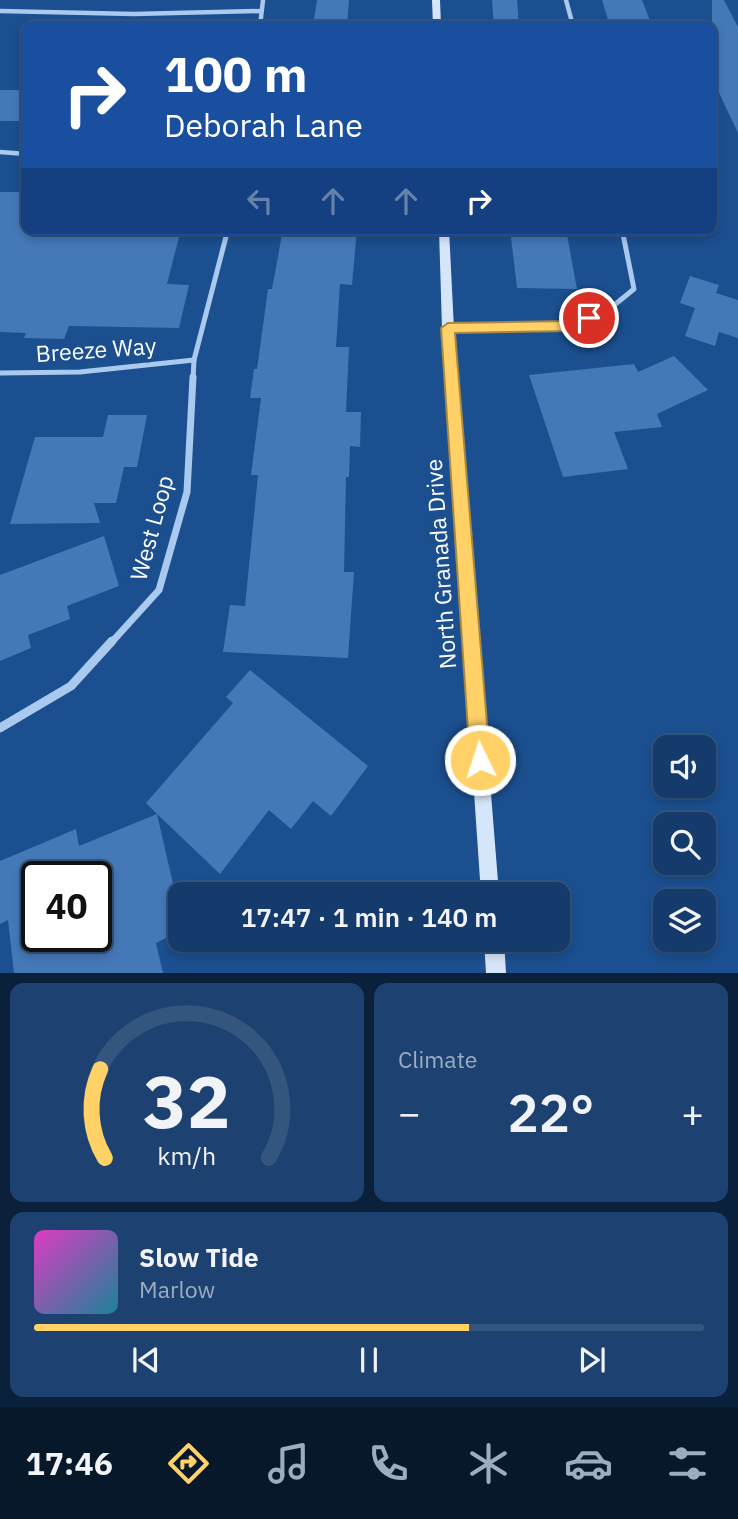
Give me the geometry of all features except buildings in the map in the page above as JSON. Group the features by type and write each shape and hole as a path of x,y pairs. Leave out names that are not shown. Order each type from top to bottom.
{"street":[{"path":"260,21 263,0"},
{"path":"436,0 437,21"},
{"path":"566,0 571,21"},
{"path":"0,10 134,14 261,11"},
{"path":"0,152 21,154"},
{"name":"West Loop","path":"0,728 71,685 159,590 187,492 194,360 226,235"},
{"name":"North Granada Drive","path":"444,235 448,328 489,882"},
{"path":"448,328 570,326 607,311 634,289 623,235"},
{"name":"Breeze Way","path":"0,373 80,372 194,360"},
{"path":"495,952 496,973"}],"route":[{"path":"480,760 448,328 570,326 589,318"}]}
